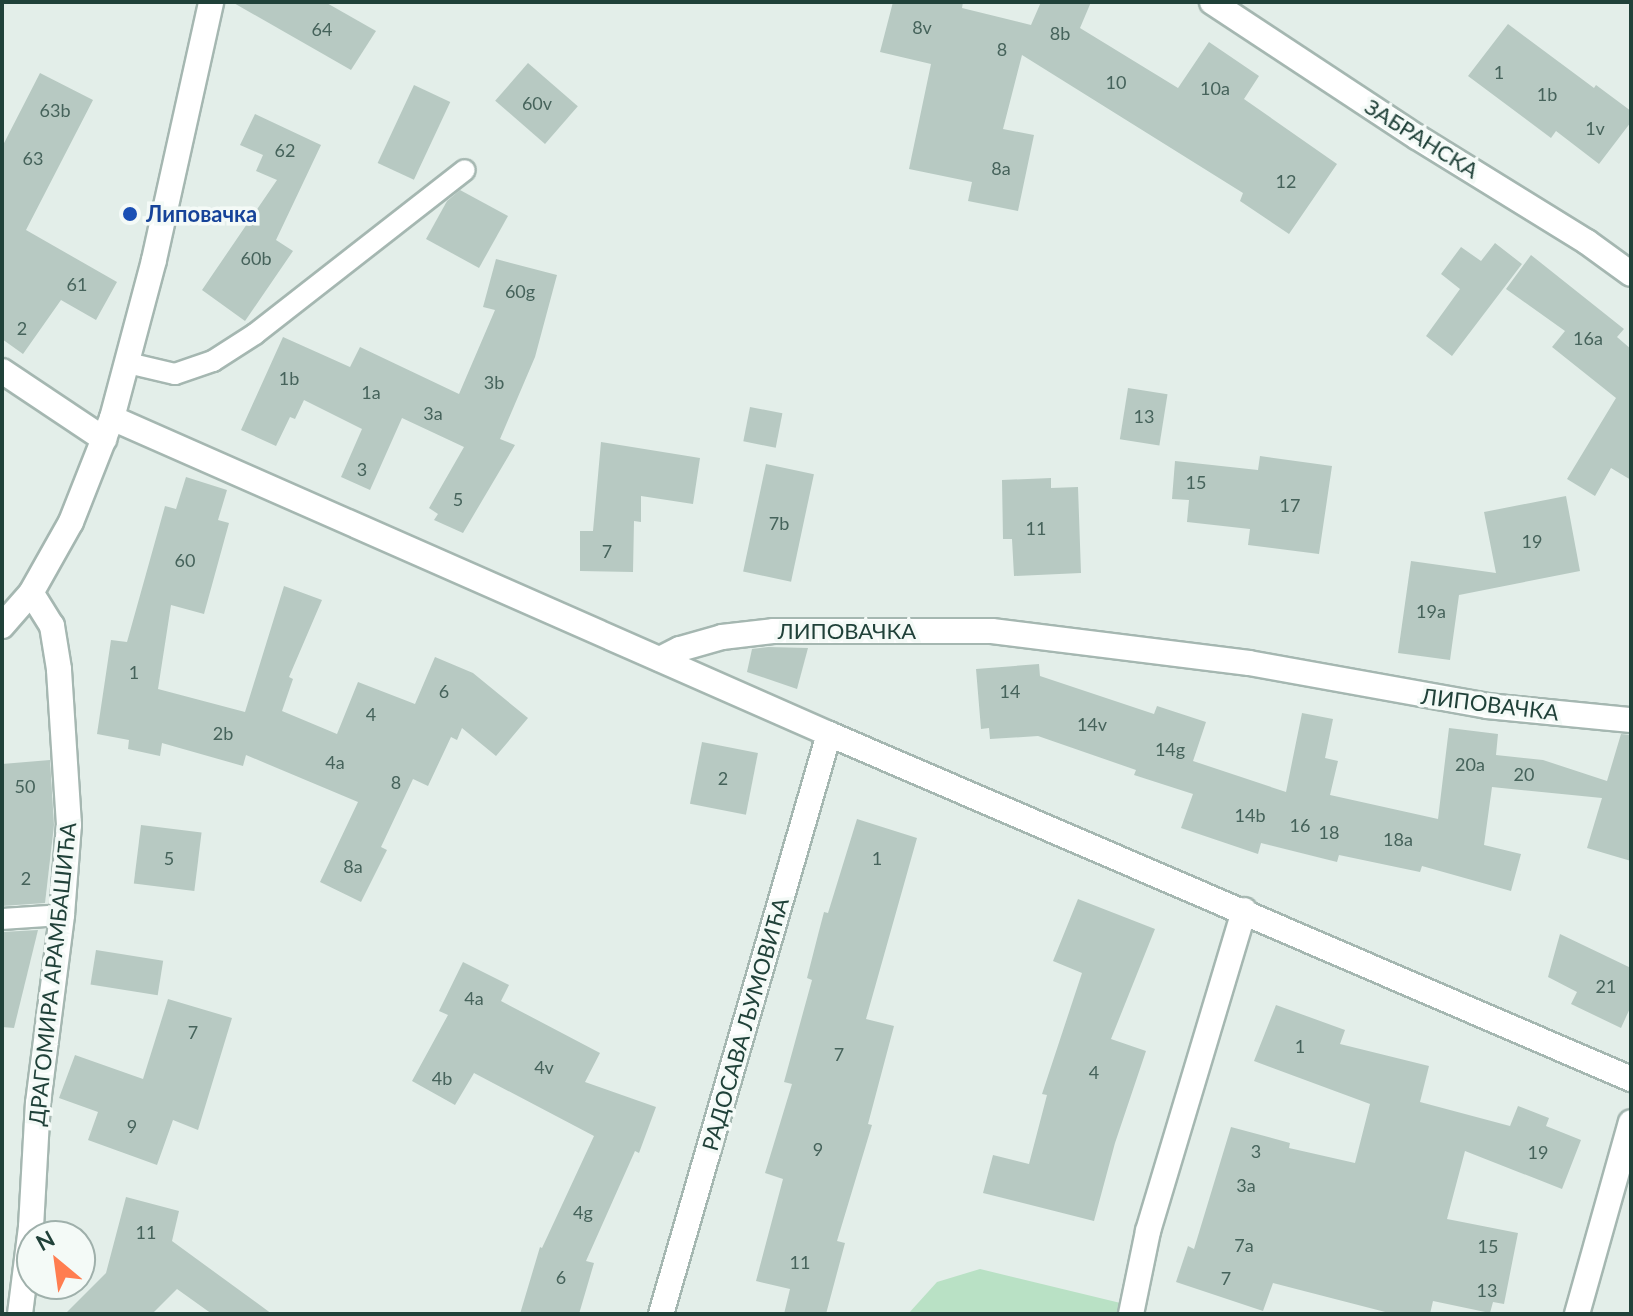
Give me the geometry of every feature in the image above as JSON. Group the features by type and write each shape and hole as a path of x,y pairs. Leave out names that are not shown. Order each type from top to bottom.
{"street":[{"path":"2,626 31,593 71,522 108,428 128,363 211,2"},
{"name":"ЗАБРАНСКА","path":"1212,2 1417,137 1587,242 1631,274"},
{"path":"2,371 108,428 660,659 1631,1079"},
{"name":"ДРАГОМИРА АРАМБАШИЋА","path":"20,1314 31,1227 38,1103 62,915 69,825 59,669 52,626 31,593"},
{"name":"ЛИПОВАЧКА","path":"660,659 680,649 722,637 773,631 992,631 1249,663 1487,706 1631,720"},
{"name":"РАДОСАВА ЉУМОВИЋА","path":"661,1314 829,734"},
{"path":"1131,1314 1148,1231 1244,910"},
{"path":"1577,1314 1631,1122"}],"lane":[{"path":"128,363 175,374 213,361 255,334 465,170"},
{"path":"2,919 62,915"}],"green space":[{"path":"980,1269 1137,1307 1135,1314 908,1314 937,1282"}],"building":[{"path":"232,2 325,2 376,31 351,70"},
{"path":"893,2 963,2 962,8 1031,25 1041,2 1091,2 1080,28 1178,88 1209,42 1259,76 1244,99 1337,164 1289,234 1240,201 1243,193 1022,55 1003,129 1034,135 1018,211 968,201 972,182 909,169 931,64 880,52"},
{"path":"1508,24 1594,88 1596,85 1631,111 1631,122 1599,164 1556,131 1551,138 1468,76"},
{"path":"528,63 578,106 545,144 495,101"},
{"path":"40,73 93,100 26,230 117,282 96,320 61,300 23,354 2,339 2,147"},
{"path":"414,85 450,102 414,180 378,163"},
{"path":"255,114 321,145 276,240 293,251 245,321 202,290 277,180 256,171 263,155 240,145"},
{"path":"460,190 508,216 479,268 426,239 447,201"},
{"path":"1495,243 1522,264 1452,356 1426,336 1460,289 1441,274 1461,247 1481,261"},
{"path":"1531,255 1624,329 1617,337 1631,349 1631,480 1611,468 1595,496 1567,479 1616,398 1552,347 1565,331 1506,289"},
{"path":"496,259 557,275 535,357 500,439 515,445 463,533 434,520 438,514 429,508 464,447 402,418 370,490 341,477 362,429 304,400 295,419 290,417 276,446 241,430 283,337 350,367 360,347 459,394 495,310 483,307"},
{"path":"1128,388 1168,394 1159,446 1120,439"},
{"path":"750,407 782,413 776,448 743,441"},
{"path":"601,442 700,458 693,504 641,496 641,522 634,521 633,572 580,571 580,531 593,531"},
{"path":"1260,456 1332,466 1319,554 1248,545 1250,529 1187,522 1189,500 1172,499 1175,461 1258,470"},
{"path":"766,464 814,474 791,582 743,572"},
{"path":"186,477 227,490 218,520 229,523 204,614 171,605 158,689 245,712 284,586 322,600 289,677 293,679 282,711 337,734 358,682 415,704 435,657 473,673 528,718 496,756 462,728 457,740 451,737 428,786 413,779 381,847 387,850 361,902 320,882 358,802 246,755 243,766 162,743 160,756 128,749 129,740 97,734 111,640 127,642 165,506 176,509"},
{"path":"1051,478 1051,488 1078,487 1081,573 1014,576 1012,539 1003,539 1002,480"},
{"path":"1566,496 1580,571 1459,595 1450,660 1398,653 1411,561 1496,573 1484,512"},
{"path":"808,648 797,689 747,672 752,649"},
{"path":"1039,664 1040,676 1154,714 1157,706 1206,722 1193,761 1286,792 1302,713 1333,719 1325,758 1338,761 1330,795 1438,819 1449,728 1498,734 1496,755 1543,760 1607,781 1621,734 1631,735 1631,861 1587,848 1602,798 1492,787 1484,845 1521,854 1511,891 1422,866 1420,872 1339,855 1337,862 1261,843 1258,854 1181,828 1193,794 1134,775 1136,770 1038,736 990,739 989,728 981,729 976,669"},
{"path":"702,742 758,753 746,815 690,804"},
{"path":"50,760 54,825 45,903 2,906 2,764"},
{"path":"857,819 917,838 866,1019 894,1026 868,1124 872,1125 837,1241 845,1243 826,1314 784,1314 790,1289 756,1281 783,1179 765,1173 792,1084 784,1082 812,980 807,978 819,931 824,912 828,913"},
{"path":"141,825 202,832 194,891 134,884"},
{"path":"1078,899 1155,929 1111,1039 1146,1051 1115,1143 1094,1221 983,1193 993,1155 1029,1164 1047,1095 1042,1094 1082,973 1053,961"},
{"path":"38,930 14,1028 2,1027 2,932"},
{"path":"1560,934 1631,968 1631,1006 1621,1028 1571,1004 1577,992 1548,977"},
{"path":"96,950 163,961 158,995 91,985"},
{"path":"463,962 509,985 501,1001 600,1053 585,1082 656,1107 639,1153 635,1151 586,1261 594,1263 579,1314 520,1314 540,1247 594,1136 474,1073 455,1105 412,1081 448,1015 439,1011"},
{"path":"168,999 232,1018 198,1130 173,1120 157,1165 88,1140 98,1112 59,1098 75,1055 143,1079"},
{"path":"1276,1005 1345,1030 1340,1044 1429,1066 1420,1102 1510,1126 1518,1106 1549,1118 1546,1126 1581,1140 1562,1189 1465,1151 1447,1219 1518,1233 1504,1304 1493,1302 1490,1313 1433,1301 1430,1314 1393,1314 1273,1283 1263,1311 1176,1282 1188,1246 1194,1249 1231,1127 1290,1143 1289,1148 1355,1163 1370,1104 1254,1061"},
{"path":"126,1197 179,1211 172,1241 272,1314 212,1314 177,1289 152,1314 65,1314 79,1300 96,1300 96,1283 106,1273"}],"place":[{"name":"Липовачка","path":"130,214"}]}
